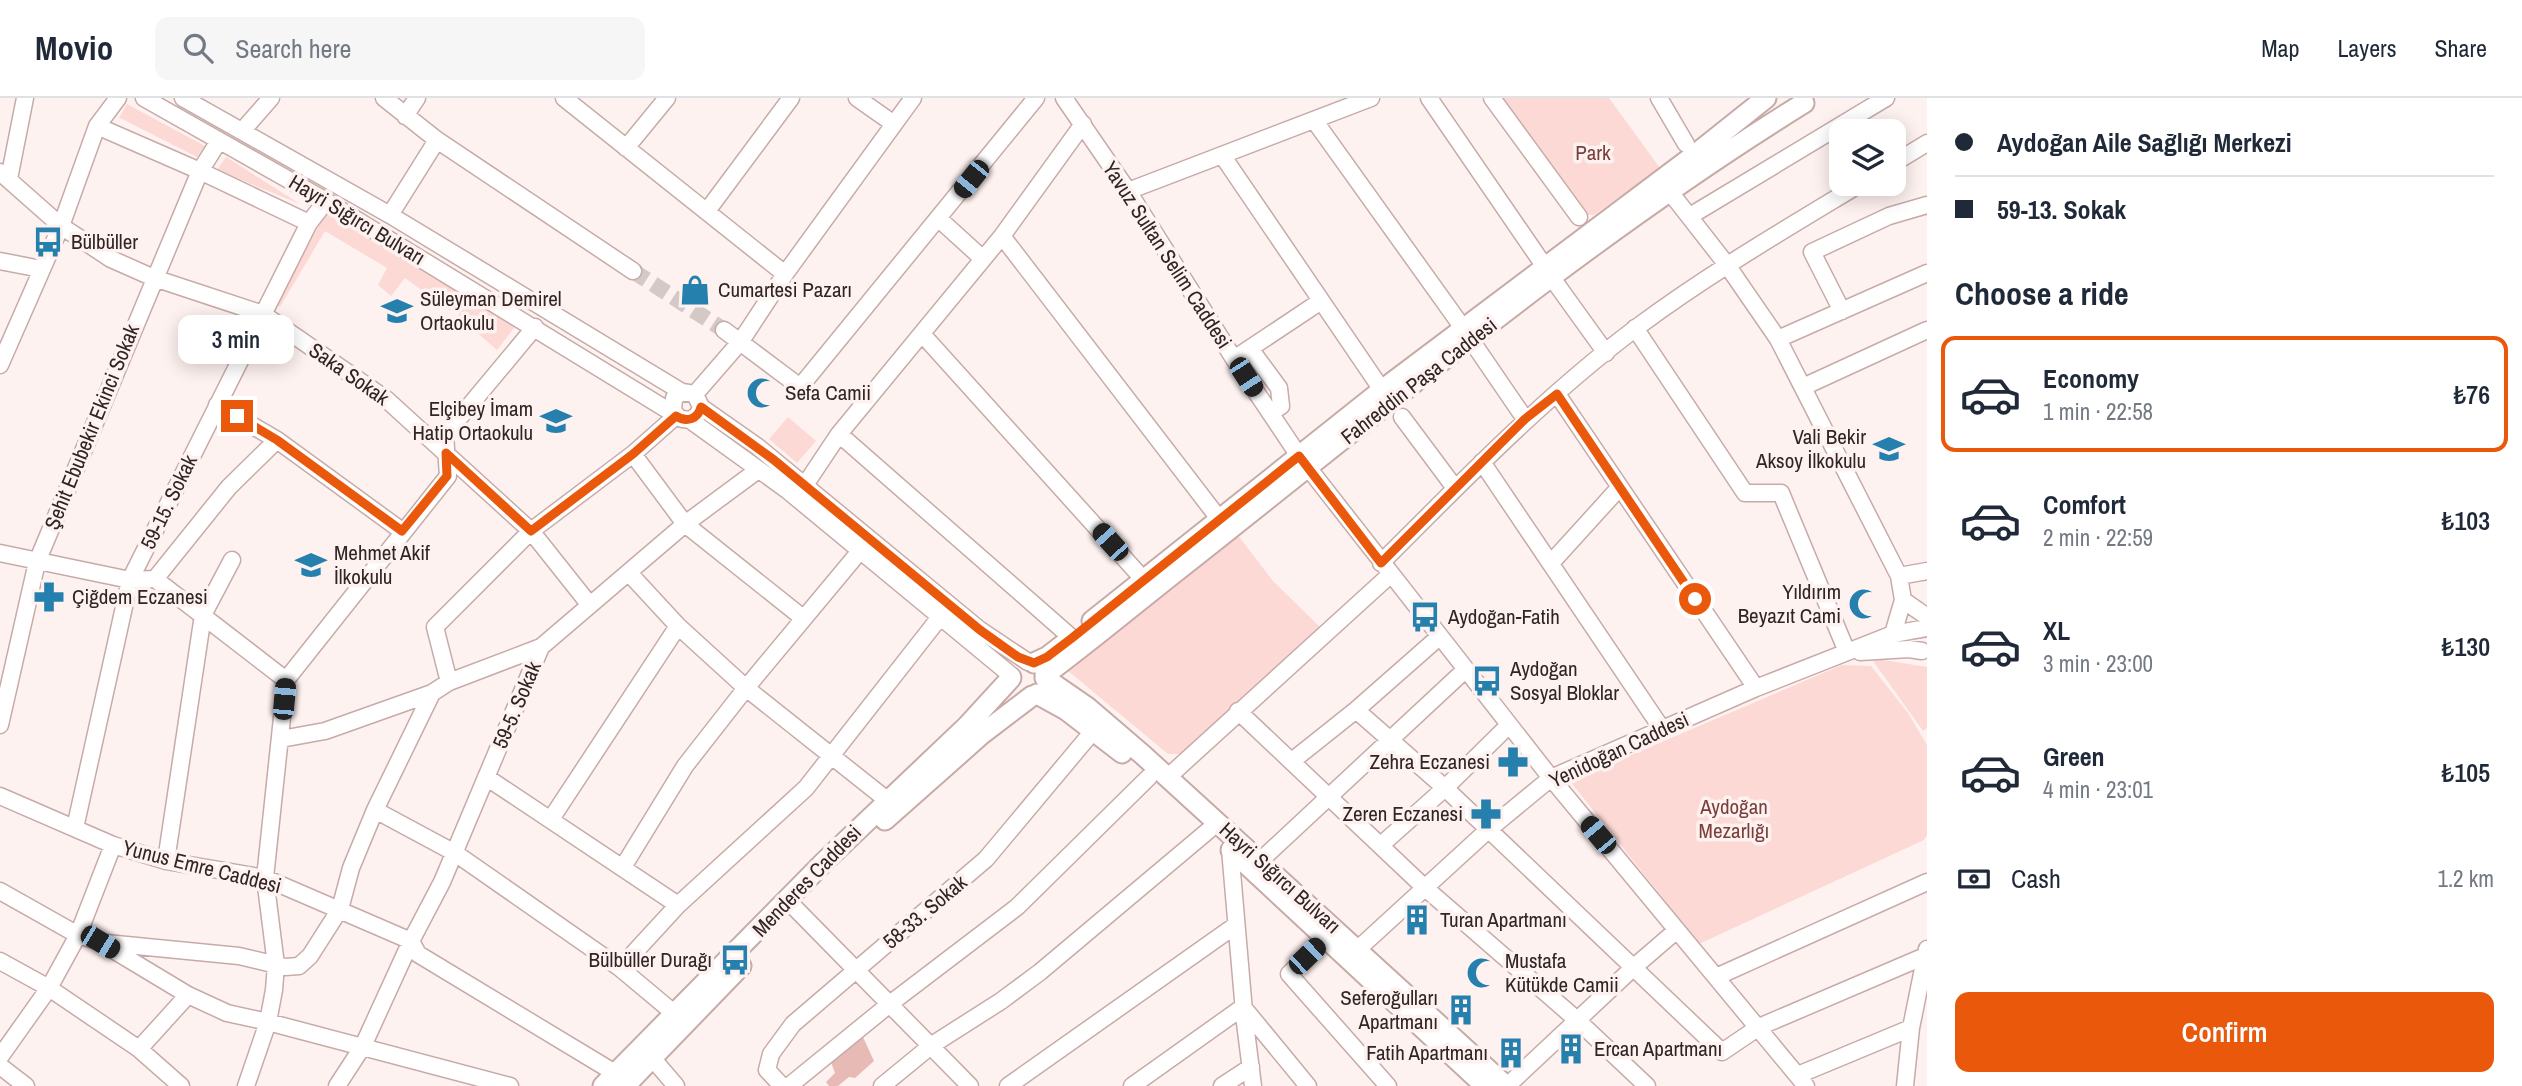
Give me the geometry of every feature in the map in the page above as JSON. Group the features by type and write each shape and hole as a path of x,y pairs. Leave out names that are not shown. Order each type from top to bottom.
{"main road":[{"name":"Fahreddin Paşa Caddesi","path":"1037,678 1304,462 1549,272 1766,98"},
{"name":"Fahreddin Paşa Caddesi","path":"1549,272 1720,156 1804,103"},
{"name":"Fahreddin Paşa Caddesi","path":"1037,678 1047,657 1143,579 1220,520 1304,462 1382,390 1467,334"},
{"name":"Menderes Caddesi","path":"1019,665 1037,678 999,720 892,813 795,908 653,1059 614,1082 675,1014 887,800 967,726 1012,677 1019,665"},
{"path":"1012,677 1015,690 1023,695 1037,678"},
{"name":"Hayri Sığırcı Bulvarı","path":"1037,678 1058,704 1158,777 1261,860 1507,1086"},
{"name":"Hayri Sığırcı Bulvarı","path":"1037,678 1098,716 1209,830 1485,1086"}],"street":[{"path":"4,175 25,98"},
{"path":"1,357 61,226 97,126 118,98"},
{"name":"Hayri Sığırcı Bulvarı","path":"144,98 326,201 680,417 787,490 1012,677"},
{"name":"Hayri Sığırcı Bulvarı","path":"183,98 390,215 693,398 805,485 1037,678"},
{"path":"243,131 271,98"},
{"path":"384,98 437,140 633,271"},
{"path":"405,116 417,98"},
{"path":"564,98 785,274"},
{"path":"626,148 667,98"},
{"path":"707,211 791,98"},
{"path":"857,98 894,124"},
{"path":"680,417 673,401 693,398 741,341 785,274 913,98"},
{"path":"724,330 800,387 1036,98"},
{"name":"Yavuz Sultan Selim Caddesi","path":"1064,98 1128,191 1234,359 1304,462 1551,778 1802,1081"},
{"path":"1128,191 1371,98"},
{"path":"1429,98 1606,353"},
{"path":"1492,98 1579,217"},
{"path":"1659,98 1686,144"},
{"path":"1690,216 1886,98"},
{"path":"1314,120 1525,419"},
{"path":"805,485 839,434 1002,236 1083,124"},
{"path":"97,126 309,223"},
{"path":"390,215 437,140"},
{"name":"Şehit Ebubekir Ekinci Sokak","path":"0,725 37,562 200,171 219,141"},
{"path":"1906,156 1927,143"},
{"path":"1222,155 1382,390"},
{"name":"Saka Sokak","path":"4,175 61,226 111,259 154,278 263,314 386,399 531,531 589,604"},
{"path":"1670,192 1727,265 1777,339 1899,576 1903,600 1893,634"},
{"path":"789,1086 891,1003 1017,907 1158,777 1238,711 1386,568 1455,488 1525,419 1635,328 1727,265 1840,196"},
{"name":"59-15. Sokak","path":"75,828 130,580 309,223 326,201"},
{"path":"1842,311 1812,252 1889,216 1927,205"},
{"path":"939,219 983,260"},
{"path":"1002,236 1220,520"},
{"path":"0,261 41,269"},
{"path":"1777,339 1927,273"},
{"path":"1234,359 1321,301"},
{"path":"246,1086 268,1022 274,990 276,965 265,878 286,680 447,476 445,435 536,327"},
{"path":"1635,328 1745,493 1781,493 1847,652"},
{"path":"1803,387 1927,330"},
{"path":"923,335 1143,579"},
{"path":"1251,349 1279,388 1281,406 1270,413"},
{"path":"1557,394 1755,688"},
{"path":"449,682 435,627 531,531 680,417 696,416 693,398"},
{"path":"217,405 277,440 402,531"},
{"path":"1402,417 1455,488"},
{"path":"839,434 1072,638"},
{"path":"155,579 229,487 277,440"},
{"path":"633,454 685,524 803,618"},
{"path":"1482,462 1662,729"},
{"name":"59-5. Sokak","path":"337,1086 363,1046 455,853 541,647 685,524 758,470"},
{"path":"1551,563 1619,487"},
{"path":"623,867 685,766 860,551"},
{"path":"0,553 130,580 155,579 286,680"},
{"path":"166,861 203,615 232,560"},
{"path":"1899,576 1927,570"},
{"path":"629,573 678,626 746,688 887,800"},
{"path":"1903,600 1926,616 1919,638 1925,653"},
{"name":"Yenidoğan Caddesi","path":"1358,949 1488,830 1551,778 1755,688 1893,634 1926,616"},
{"path":"620,968 678,905 806,788 940,617"},
{"path":"551,819 678,626"},
{"path":"1292,761 1356,710 1439,637"},
{"path":"281,739 326,731 432,693 449,682 541,647"},
{"name":"Yenidoğan Caddesi","path":"1847,652 1909,649 1925,653"},
{"path":"1261,860 1331,798 1465,670"},
{"path":"0,891 78,935 100,942 239,956 285,967 299,966 310,956 340,909 351,868 375,810 432,693"},
{"path":"1356,710 1445,788 1722,1052 1759,1027 1926,953"},
{"path":"1238,711 1424,887 1577,1020 1647,1086"},
{"path":"1381,845 1445,788 1509,725"},
{"name":"58-33. Sokak","path":"782,1086 767,1070 771,1054 793,1024 986,859 1094,730"},
{"path":"486,777 678,905"},
{"name":"Yunus Emre Caddesi","path":"0,796 113,845 166,861 265,878 411,941 418,954 614,1082"},
{"path":"375,810 455,853 620,968 675,1014"},
{"path":"882,1086 932,1045 1001,1001 1040,972 1209,830"},
{"path":"0,1057 49,988 78,935 113,845"},
{"path":"1230,849 1243,1007 1253,1086"},
{"path":"1716,977 1927,882"},
{"path":"795,908 970,1086"},
{"path":"1008,1086 1236,925"},
{"path":"1507,1086 1677,930"},
{"path":"1326,938 1289,974 1388,1086"},
{"path":"100,942 188,995 227,1013 510,1086"},
{"path":"1905,1086 1911,1028 1926,953"},
{"path":"0,961 49,988 139,1049 181,1086"},
{"path":"139,1049 188,995"},
{"path":"1132,1086 1243,1007"},
{"path":"1243,1007 1308,1086"},
{"path":"1802,1081 1911,1028"},
{"path":"653,1059 676,1086"},
{"path":"0,1066 26,1086"},
{"path":"1222,1086 1251,1067"}],"green space":[{"name":"Park","path":"1499,98 1609,98 1660,168 1594,215 1582,215"},
{"path":"127,104 205,146 197,157 119,118"},
{"path":"226,157 300,204 217,170"},
{"path":"330,206 466,286 450,311 405,278 391,296 378,285 387,268 325,231 280,307 276,304"},
{"path":"474,291 521,319 497,350 458,316"},
{"path":"788,417 816,441 797,463 769,439"},
{"path":"1237,534 1273,581 1321,628 1180,754 1168,754 1067,670"},
{"path":"1871,658 1927,667 1927,728 1923,731"},
{"name":"Aydoğan Mezarlığı","path":"1842,665 1871,666 1908,713 1927,745 1927,835 1924,840 1699,944 1570,781"}],"shaded area":[{"path":"862,1035 874,1061 855,1078 849,1077 838,1086 829,1086 826,1082 835,1073 831,1062"}],"tunnel":[{"path":"633,271 724,330"}],"place":[{"name":"Bülbüller","path":"48,242"},
{"name":"Cumartesi Pazarı","path":"695,290"},
{"name":"Süleyman Demirel Ortaokulu","path":"397,311"},
{"name":"Sefa Camii","path":"762,393"},
{"name":"Elçibey İmam Hatip Ortaokulu","path":"556,421"},
{"name":"Vali Bekir Aksoy İlkokulu","path":"1889,449"},
{"name":"Mehmet Akif İlkokulu","path":"311,565"},
{"name":"Çiğdem Eczanesi","path":"49,597"},
{"name":"Yıldırım Beyazıt Cami","path":"1864,604"},
{"name":"Aydoğan-Fatih","path":"1425,617"},
{"name":"Aydoğan Sosyal Bloklar","path":"1487,681"},
{"name":"Zehra Eczanesi","path":"1513,762"},
{"name":"Zeren Eczanesi","path":"1486,814"},
{"name":"Turan Apartmanı","path":"1417,920"},
{"name":"Bülbüller Durağı","path":"735,960"},
{"name":"Mustafa Kütükde Camii","path":"1482,973"},
{"name":"Seferoğulları Apartmanı","path":"1461,1010"},
{"name":"Ercan Apartmanı","path":"1571,1049"},
{"name":"Fatih Apartmanı","path":"1511,1053"}],"route":[{"path":"237,416 277,440 402,531 447,476 446,453 531,531 633,454 676,416 684,420 692,419 701,407 758,447 980,630 1018,657 1034,663 1047,657 1072,638 1299,456 1381,563 1525,419 1557,394 1695,599"}]}
